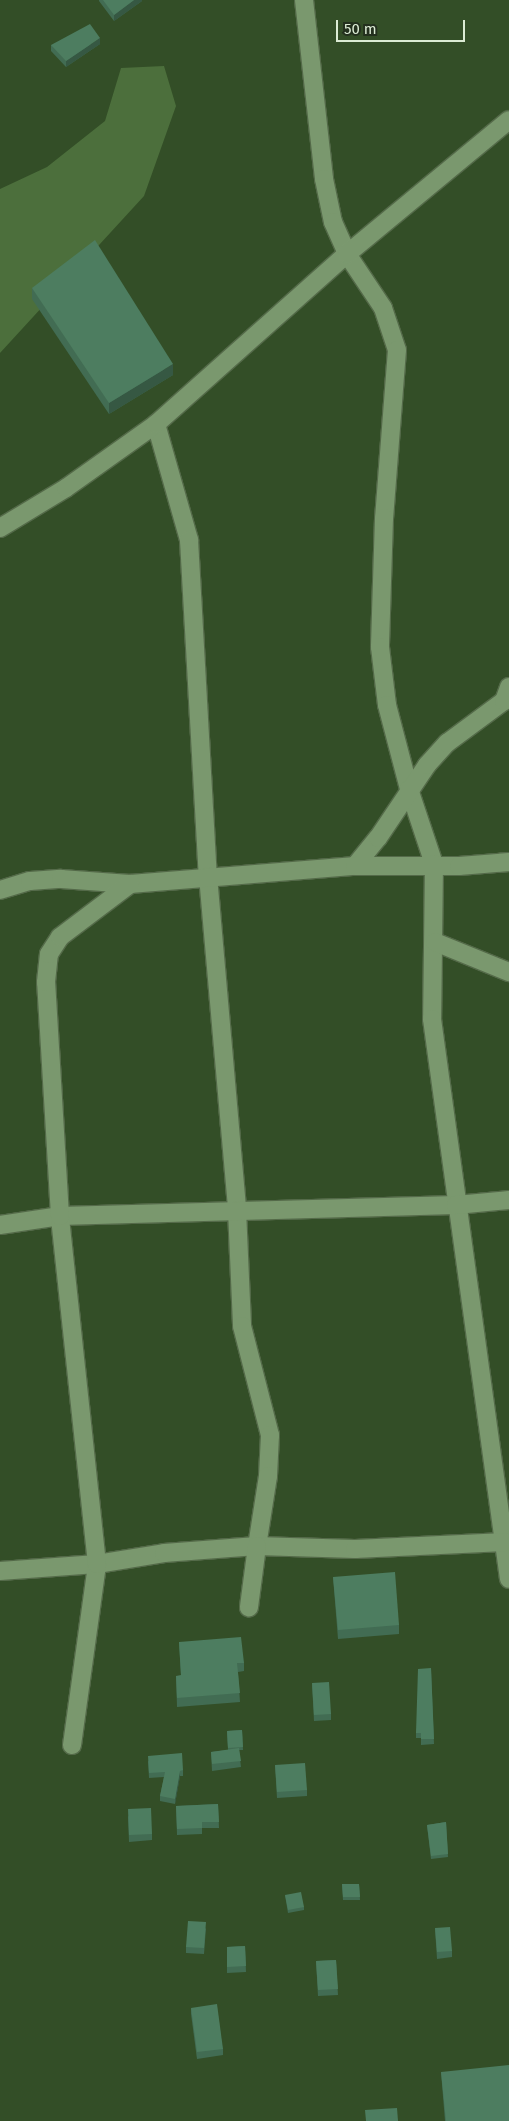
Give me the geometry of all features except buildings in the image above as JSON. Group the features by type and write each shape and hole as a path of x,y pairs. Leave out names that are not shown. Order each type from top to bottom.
{"street":[{"path":"304,0 324,179 333,222 347,254 383,308 397,350 384,518 380,647 387,705 409,789 434,864 435,942 432,1019 456,1205 509,1579"},
{"path":"0,528 66,488 156,424 347,254 509,120"},
{"path":"156,424 189,540 208,876 237,1210 242,1326 270,1436 268,1476 249,1607"},
{"path":"355,866 378,838 409,789 447,743 504,701 509,687"},
{"path":"0,890 30,881 61,879 130,884 208,876 355,866 509,862"},
{"path":"72,1745 97,1564 60,1216 46,982 49,954 60,937 130,884"},
{"path":"435,942 509,972"},
{"path":"0,1225 60,1216 456,1205 509,1200"},
{"path":"0,1571 97,1564 164,1553 257,1546 354,1549 505,1542"}],"green space":[{"path":"164,66 176,106 144,196 0,353 0,189 47,167 105,121 121,68"}]}
